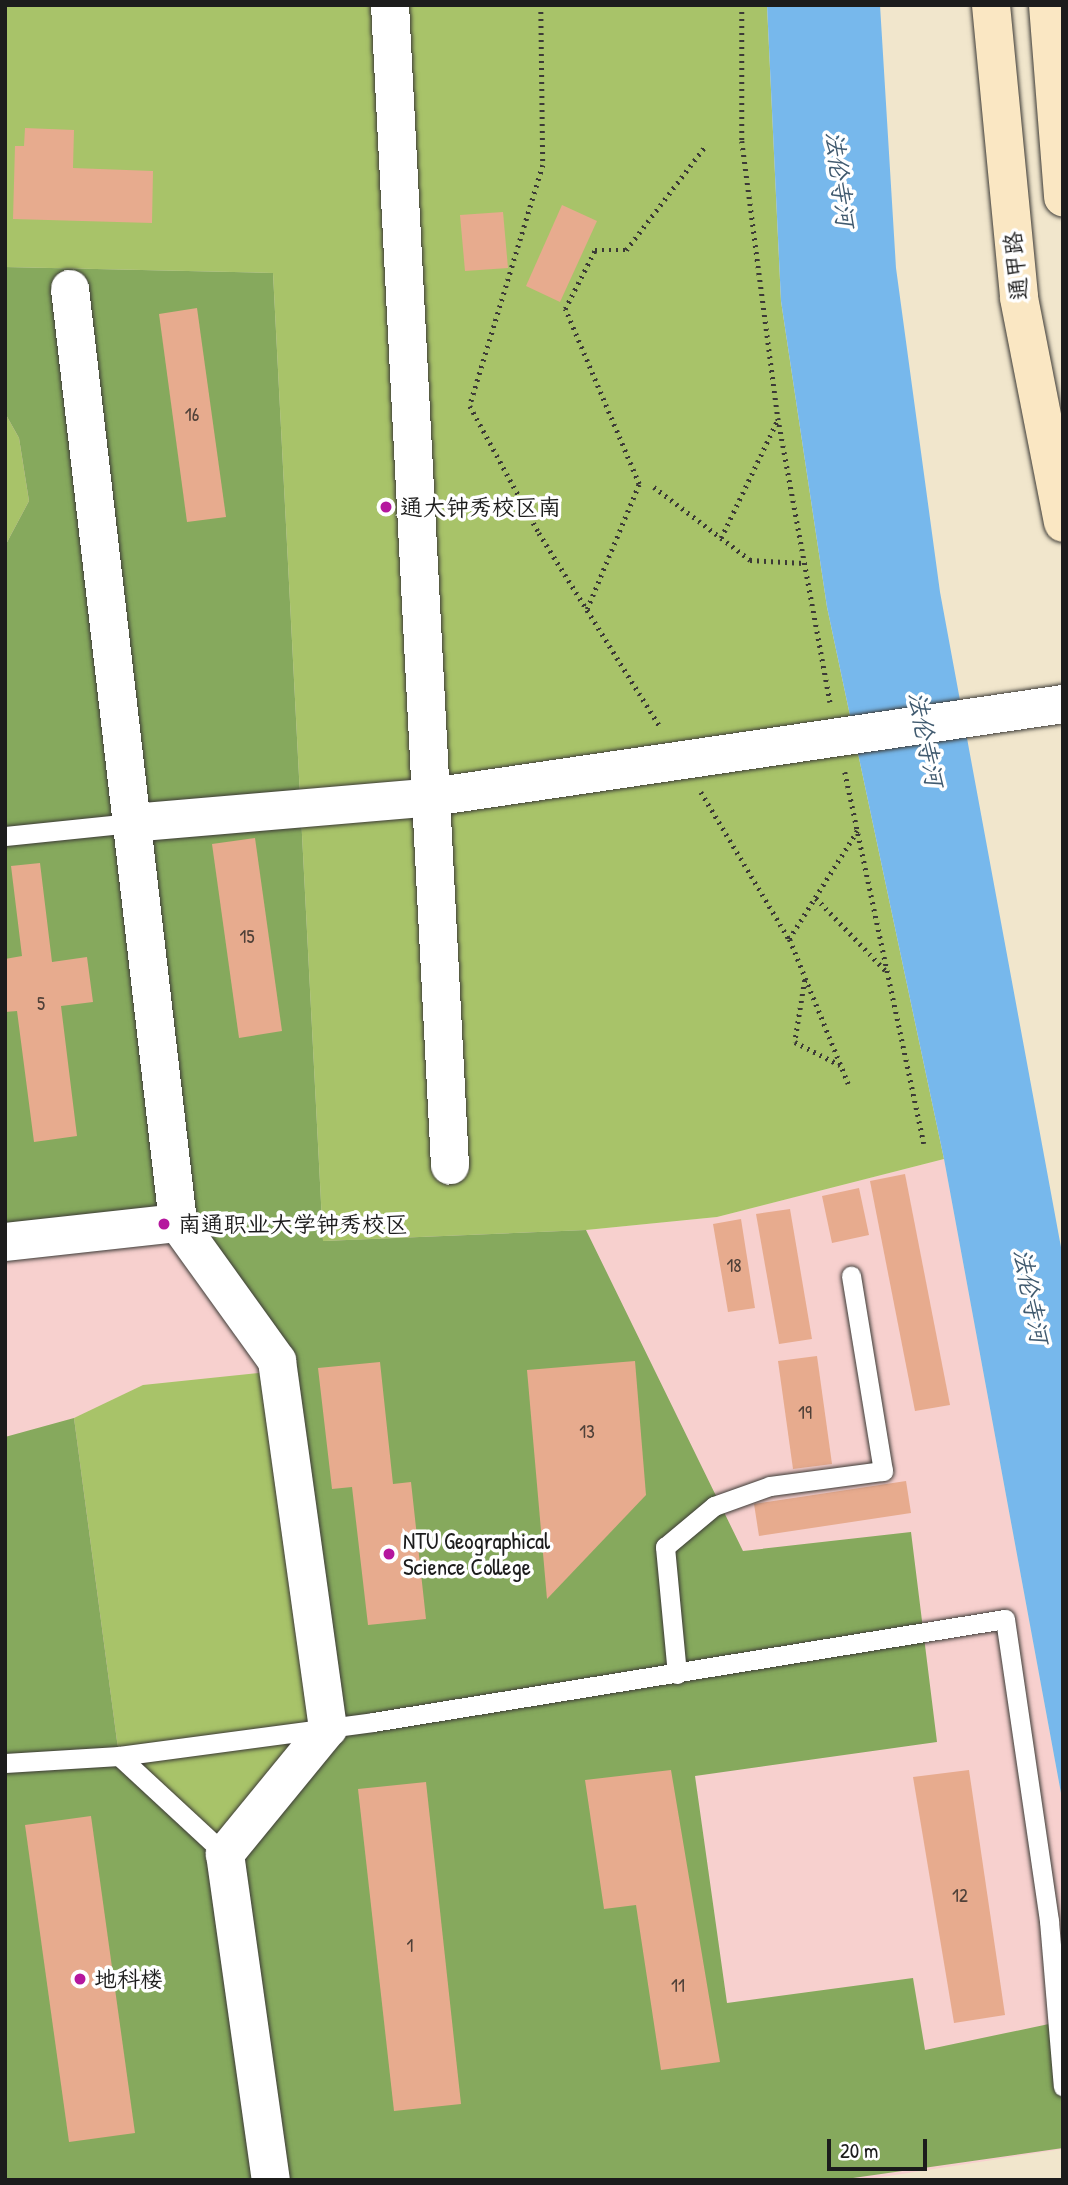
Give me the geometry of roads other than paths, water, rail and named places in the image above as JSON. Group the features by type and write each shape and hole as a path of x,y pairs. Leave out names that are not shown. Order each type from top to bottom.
{"main road":[{"name":"通甲路","path":"991,5 1019,298 1063,523"},
{"path":"1048,5 1063,197"}],"street":[{"path":"390,5 450,1165"},
{"path":"70,289 178,1223 276,1361 328,1728 225,1854 271,2180"},
{"path":"131,823 432,797 1063,704"},
{"path":"5,1242 178,1223"}],"lane":[{"path":"5,836 131,823"},
{"path":"677,1674 666,1547 714,1506 770,1486 883,1471 851,1276"},
{"path":"5,1763 119,1756 328,1728 677,1674 1005,1619 1049,1921 1063,2086"},
{"path":"119,1756 225,1854"}],"water":[{"name":"法伦寺河","path":"767,5 880,5 896,268 940,592 1063,1258 1063,1804 944,1159 827,607 781,301"}],"place":[{"name":"通大钟秀校区南","path":"386,507"},
{"name":"南通职业大学钟秀校区","path":"164,1224"},
{"name":"NTU Geographical Science College","path":"389,1554"},
{"name":"地科楼","path":"80,1979"}]}
